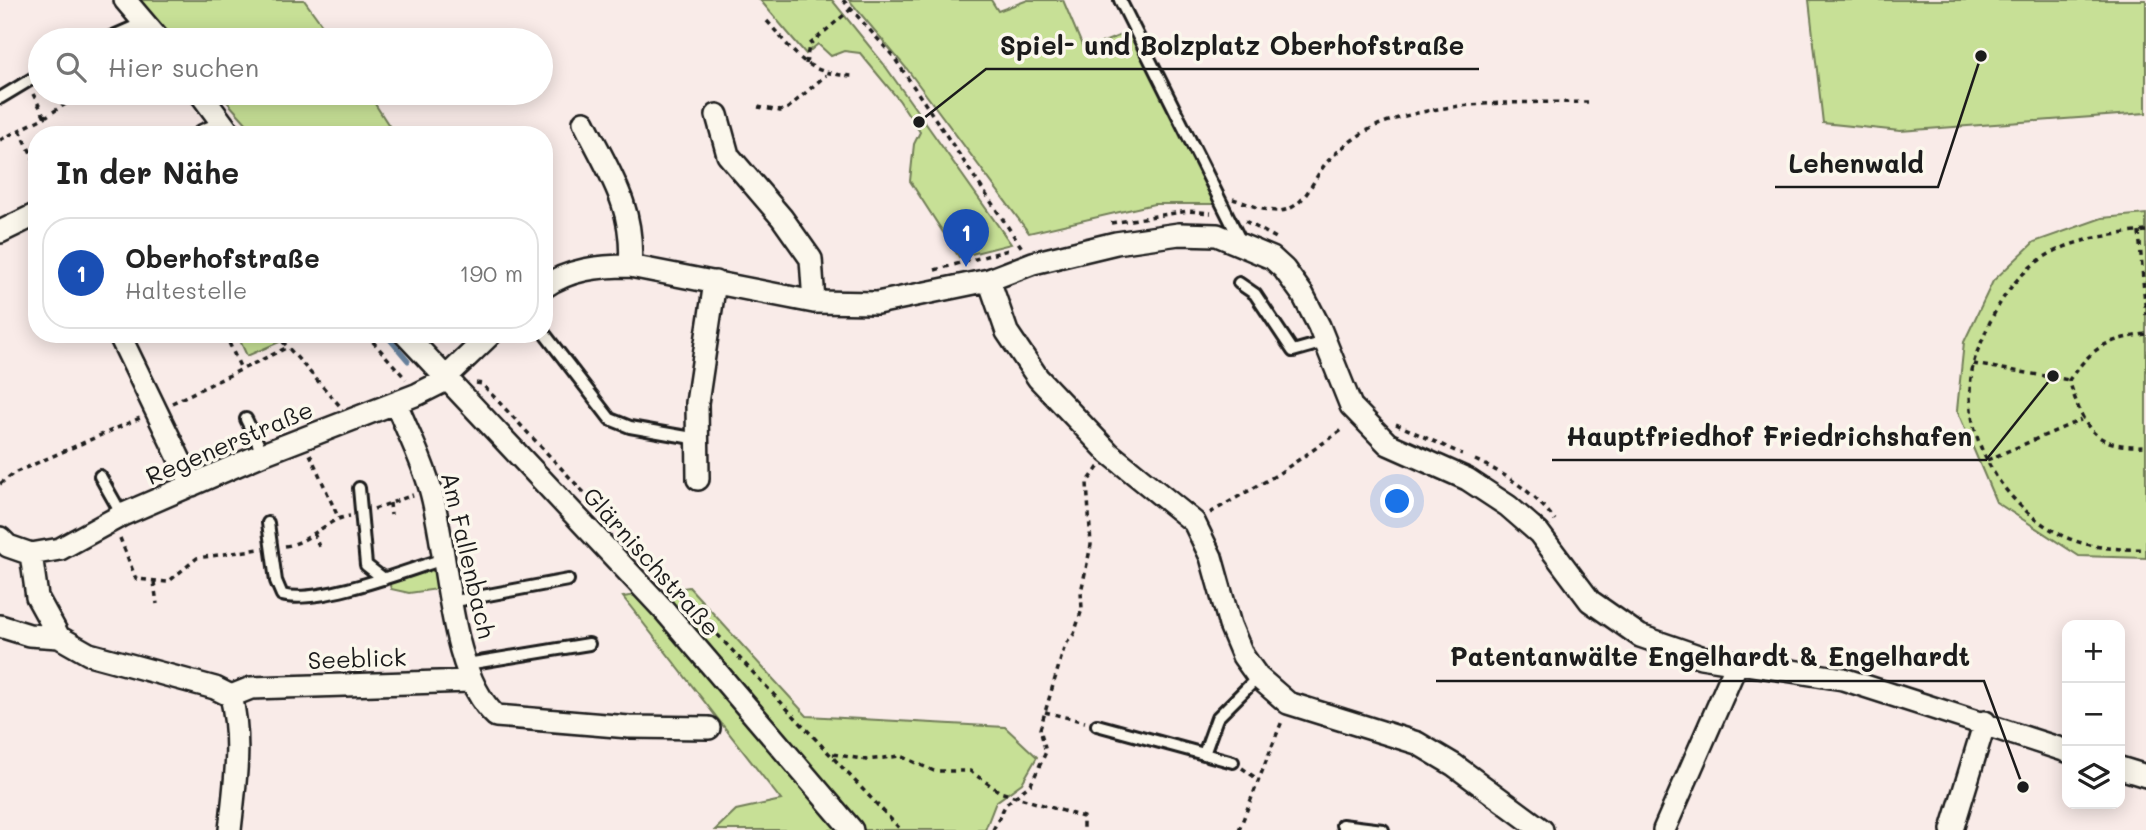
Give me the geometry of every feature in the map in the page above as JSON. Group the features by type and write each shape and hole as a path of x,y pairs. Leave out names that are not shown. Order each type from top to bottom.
{"street":[{"path":"125,0 150,28"},
{"path":"209,105 224,126"},
{"path":"718,115 728,155 782,218 811,259 814,302"},
{"path":"584,121 627,208 632,241 630,266"},
{"path":"0,232 28,218"},
{"path":"553,282 573,272 601,266 630,266 814,302 877,303 989,280 1029,251 1179,234 1217,235 1272,258 1284,269 1303,295 1351,406 1388,444 1467,480 1508,506 1539,533 1590,601 1640,636 1701,657 1843,679 1985,722 2062,749"},
{"path":"989,280 1007,332 1038,378 1109,453 1194,522 1211,557 1230,625 1243,656 1258,677 1288,703 1417,743 1454,765 1542,830"},
{"path":"698,479 697,403 715,282"},
{"path":"122,343 148,414 192,485"},
{"name":"Glärnischstraße","path":"414,343 664,610 852,830"},
{"name":"Regenerstraße","path":"31,554 60,549 117,518 192,485 418,394 447,377 482,343"},
{"name":"Am Fallenbach","path":"396,404 431,488 450,602 469,672"},
{"path":"0,538 8,545 31,554 37,597 59,637"},
{"path":"0,626 29,635 59,637 89,654 215,688 231,696 237,722 238,761 230,830"},
{"path":"1664,830 1737,663"},
{"path":"469,672 482,704 496,716 629,727 709,728"},
{"name":"Seeblick","path":"231,696 251,688 469,672"},
{"path":"1952,830 1985,722"},
{"path":"2125,770 2146,776"}],"lane":[{"path":"1120,0 1242,244"},
{"path":"131,28 145,22"},
{"path":"0,98 26,81"},
{"path":"1239,283 1255,294 1293,351 1325,342"},
{"path":"552,343 610,419 630,428 698,439"},
{"path":"246,419 264,454"},
{"path":"100,476 117,518"},
{"path":"359,488 366,565 384,579"},
{"path":"268,523 270,547 282,595 296,599 384,579 443,559"},
{"path":"450,602 568,580"},
{"path":"469,672 589,644"},
{"path":"1204,754 1217,718 1258,677"},
{"path":"1097,725 1233,762"},
{"path":"1342,825 1382,830"}],"path":[{"path":"844,0 893,56 1029,251 926,273"},
{"path":"806,65 810,45 851,9"},
{"path":"767,21 806,65 826,75 852,76"},
{"path":"758,107 780,111 788,108 826,75"},
{"path":"26,81 28,85"},
{"path":"1217,195 1279,211 1300,203 1325,164 1343,147 1378,126 1431,112 1485,104 1590,102"},
{"path":"39,105 45,117"},
{"path":"29,126 64,105"},
{"path":"0,140 28,127"},
{"path":"20,131 28,147"},
{"path":"1099,226 1188,211 1227,214 1270,233 1287,245"},
{"path":"2146,231 2091,239 2053,252 2020,276 1996,307 1973,364 1970,415 1987,460 2017,506 2064,536 2110,550 2146,549"},
{"path":"2139,232 2146,316"},
{"path":"2069,380 2090,352 2115,338 2146,334"},
{"path":"229,343 241,369"},
{"path":"282,343 340,407"},
{"path":"374,343 418,394"},
{"path":"0,484 14,473 148,414 286,348"},
{"path":"1973,364 2069,380"},
{"path":"447,377 482,384 901,830"},
{"path":"2069,380 2081,420 2105,443 2146,446"},
{"path":"1194,522 1278,474 1362,417"},
{"path":"1388,420 1519,484 1538,499 1560,527"},
{"path":"1987,460 2081,420"},
{"path":"309,452 338,517"},
{"path":"993,830 1014,795 1031,784 1046,752 1040,729 1065,645 1074,634 1082,608 1081,592 1091,545 1087,483 1109,453"},
{"path":"270,547 290,546 338,517 362,514 405,497"},
{"path":"390,503 391,515"},
{"path":"117,518 136,579 168,582 197,558 258,549"},
{"path":"314,533 319,547"},
{"path":"234,552 235,561"},
{"path":"154,581 157,604"},
{"path":"1239,830 1288,703"},
{"path":"1045,712 1097,725"},
{"path":"831,754 867,760 900,756 934,771 970,771 1000,792 1083,817 1083,830"},
{"path":"1233,762 1260,781"}],"green space":[{"path":"134,0 304,0 324,28 160,28"},
{"path":"760,0 832,0 883,63 1011,244 959,257 910,181 914,144 920,132 899,100 860,53 844,51 831,56 818,44 806,54"},
{"path":"849,0 991,0 998,11 1028,0 1063,0 1084,50 1131,31 1217,204 1154,204 1029,233 907,69"},
{"path":"1809,0 2146,0 2146,113 1900,131 1823,123"},
{"path":"230,105 376,105 389,126 249,126"},
{"path":"2146,214 2146,558 2079,556 1996,502 1957,410 1964,342 1993,281 2034,242 2102,218"},
{"path":"241,343 277,343 247,356"},
{"path":"438,567 438,589 409,593 391,589 389,582"},
{"path":"689,587 807,716 1005,727 1037,757 1022,783 996,802 985,830 715,830 736,810 781,800 623,597"}],"waterway":[{"path":"393,343 408,361"}],"place":[{"name":"Lehenwald","path":"1981,56"},
{"name":"Spiel- und Bolzplatz Oberhofstraße","path":"919,122"},
{"name":"Oberhofstraße","path":"966,267"},
{"name":"Hauptfriedhof Friedrichshafen","path":"2053,376"},
{"name":"Patentanwälte Engelhardt & Engelhardt","path":"2023,787"}]}
